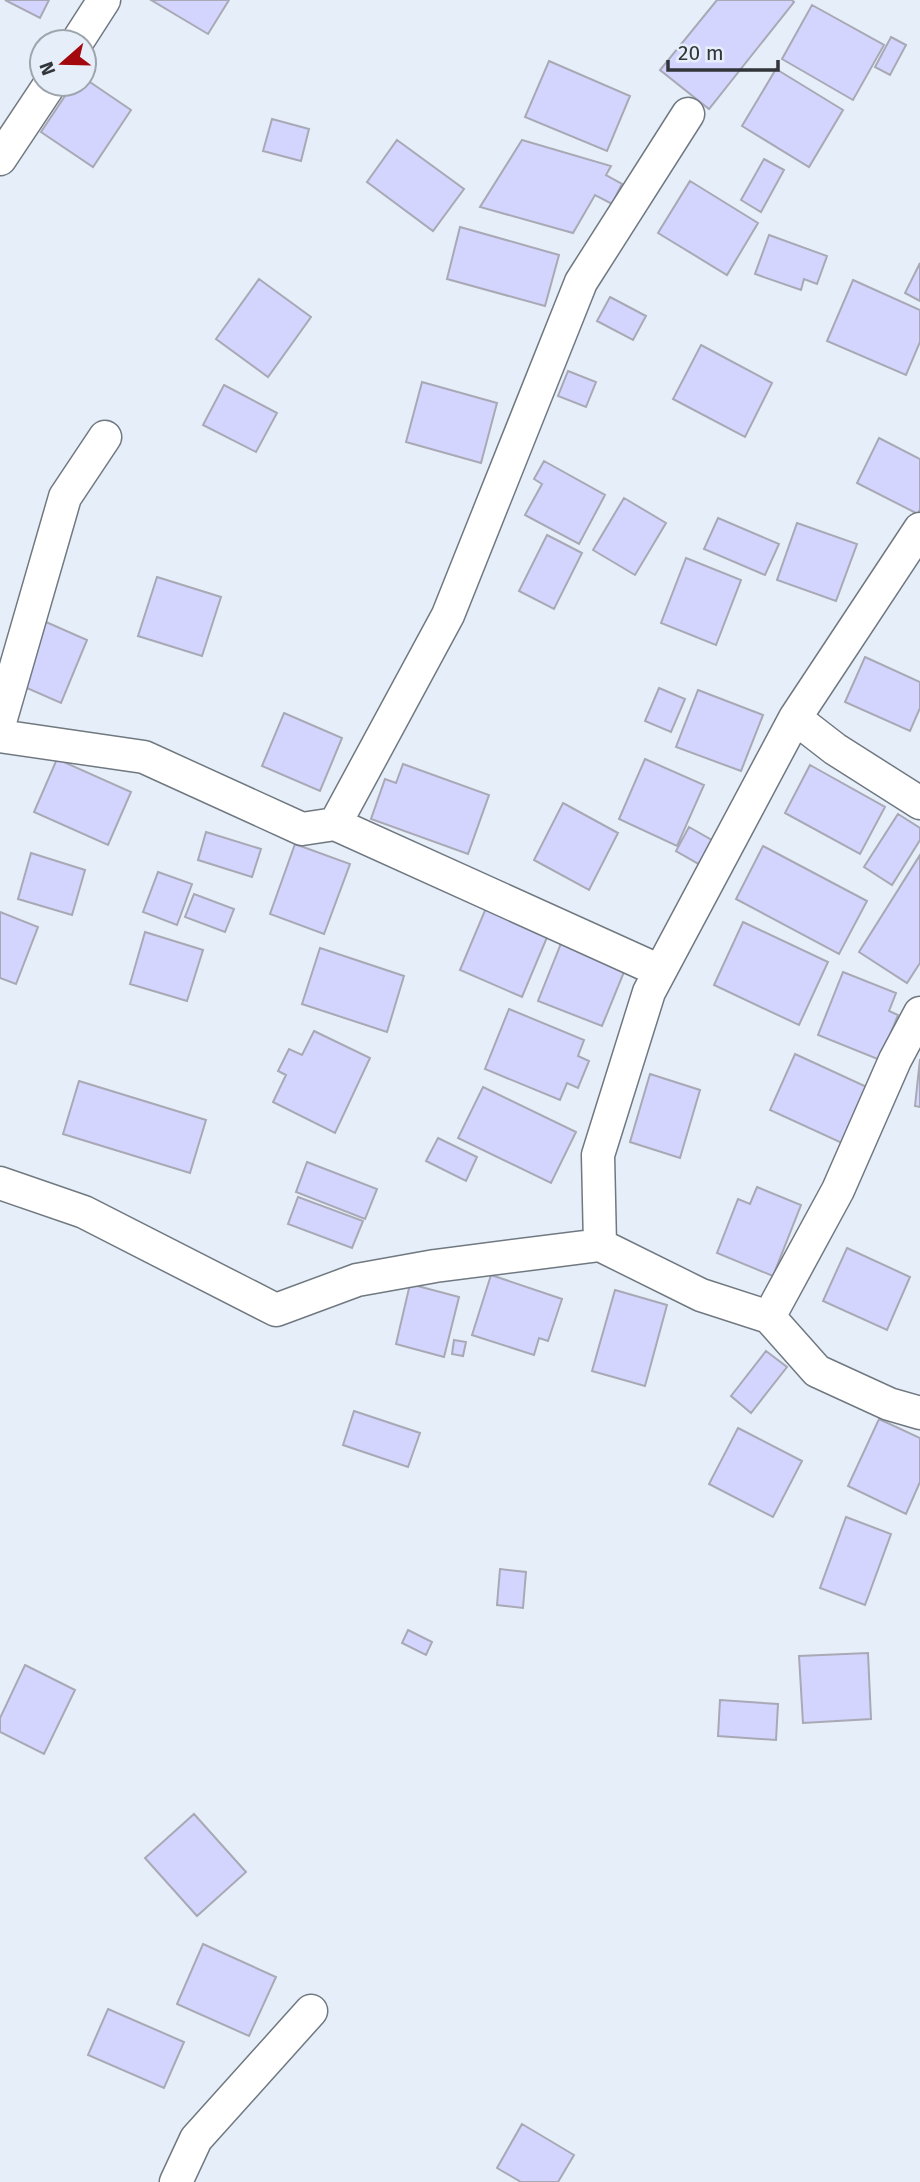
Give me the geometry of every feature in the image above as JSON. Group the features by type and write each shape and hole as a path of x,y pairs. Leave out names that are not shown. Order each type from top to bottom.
{"street":[{"path":"86,28 104,0"},
{"path":"0,159 41,98"},
{"path":"335,824 448,615 582,282 688,114"},
{"path":"0,722 65,497 105,437"},
{"path":"600,1245 598,1155 649,992 795,718 920,529"},
{"path":"795,718 835,749 920,803"},
{"path":"0,736 145,757 302,829 335,824 660,971"},
{"path":"769,1317 838,1191 895,1060 920,1013"},
{"path":"0,1183 84,1212 275,1310 357,1280 435,1266 600,1245 701,1295 769,1317 817,1371 889,1404 920,1413"},
{"path":"176,2182 196,2139 311,2011"}],"building":[{"path":"5,0 49,0 40,18"},
{"path":"151,0 229,0 208,34"},
{"path":"717,0 794,2 709,109 660,70"},
{"path":"812,5 884,45 853,100 782,59"},
{"path":"891,37 906,45 890,75 875,67"},
{"path":"549,61 630,96 607,151 525,117"},
{"path":"776,69 843,110 809,167 742,126"},
{"path":"98,88 131,110 93,167 41,132 64,98 98,98"},
{"path":"272,119 309,129 301,161 263,151"},
{"path":"397,140 464,189 433,231 367,182"},
{"path":"522,140 611,166 606,175 622,184 612,204 595,195 573,233 480,207"},
{"path":"764,159 784,170 761,212 741,200"},
{"path":"690,181 758,223 727,275 658,233"},
{"path":"460,227 559,255 545,306 447,279"},
{"path":"769,235 827,256 817,284 804,279 801,290 755,274"},
{"path":"920,263 920,301 905,293"},
{"path":"259,279 311,317 268,377 216,339"},
{"path":"853,280 920,310 920,342 906,375 827,341"},
{"path":"610,297 646,316 633,340 597,321"},
{"path":"701,345 772,383 745,437 673,399"},
{"path":"568,371 596,382 586,407 558,396"},
{"path":"422,382 497,403 481,463 406,442"},
{"path":"224,385 277,413 256,452 203,425"},
{"path":"879,438 920,459 918,514 857,483"},
{"path":"544,461 605,495 579,544 525,515 542,484 534,479"},
{"path":"624,498 666,523 635,575 593,550"},
{"path":"718,518 779,544 765,575 704,549"},
{"path":"797,523 857,544 836,601 777,580"},
{"path":"547,535 582,553 554,609 519,591"},
{"path":"686,558 741,580 716,645 661,623"},
{"path":"157,577 221,597 202,656 138,636"},
{"path":"46,622 87,640 61,703 20,685"},
{"path":"865,657 920,682 920,708 910,731 845,702"},
{"path":"659,688 685,699 671,732 645,721"},
{"path":"698,690 763,715 741,771 676,747"},
{"path":"284,713 342,738 320,791 262,766"},
{"path":"57,759 131,792 108,845 34,812"},
{"path":"645,759 704,785 677,846 619,819"},
{"path":"403,764 489,795 468,854 371,819 385,779 396,783"},
{"path":"810,765 885,807 860,854 785,813"},
{"path":"563,803 618,833 589,890 534,860"},
{"path":"898,814 920,828 920,840 892,885 864,867"},
{"path":"689,827 717,843 704,867 676,851"},
{"path":"206,832 261,849 252,877 198,860"},
{"path":"295,844 350,864 324,934 270,914"},
{"path":"763,846 867,901 839,954 736,899"},
{"path":"31,853 85,870 72,915 18,899"},
{"path":"920,855 920,963 907,983 859,952"},
{"path":"158,872 192,884 177,925 143,912"},
{"path":"194,894 234,909 225,932 185,917"},
{"path":"486,908 548,935 522,997 460,970"},
{"path":"0,912 38,927 16,984 0,978"},
{"path":"743,922 828,962 799,1025 714,985"},
{"path":"145,932 203,950 187,1001 130,984"},
{"path":"562,941 626,967 602,1026 538,1001"},
{"path":"320,948 404,976 387,1032 302,1004"},
{"path":"843,972 896,993 889,1011 898,1015 880,1060 818,1035"},
{"path":"509,1009 584,1040 578,1056 589,1061 578,1088 567,1083 560,1100 485,1069"},
{"path":"314,1031 370,1058 335,1133 273,1102 286,1075 278,1071 289,1049 302,1055"},
{"path":"795,1054 869,1088 844,1144 770,1110"},
{"path":"920,1059 920,1107 915,1106"},
{"path":"650,1074 700,1090 680,1158 630,1142"},
{"path":"79,1081 206,1120 190,1173 63,1134"},
{"path":"483,1087 576,1132 551,1183 458,1138"},
{"path":"438,1138 477,1157 466,1181 426,1161"},
{"path":"307,1162 377,1189 365,1219 296,1192"},
{"path":"757,1187 801,1205 773,1276 717,1253 738,1199 750,1204"},
{"path":"298,1197 363,1221 352,1248 288,1224"},
{"path":"847,1248 910,1277 887,1330 823,1301"},
{"path":"491,1275 562,1299 548,1341 539,1338 534,1355 472,1335"},
{"path":"410,1284 459,1297 444,1357 396,1344"},
{"path":"615,1290 667,1305 645,1386 592,1371"},
{"path":"454,1340 466,1342 463,1356 452,1354"},
{"path":"766,1351 787,1367 751,1413 731,1396"},
{"path":"354,1411 420,1433 408,1467 343,1445"},
{"path":"879,1419 920,1438 920,1482 906,1514 848,1486"},
{"path":"738,1428 802,1461 773,1517 709,1484"},
{"path":"846,1517 891,1534 865,1605 820,1588"},
{"path":"500,1569 526,1572 523,1608 497,1605"},
{"path":"408,1630 432,1642 426,1655 402,1643"},
{"path":"868,1653 871,1719 803,1723 799,1656"},
{"path":"25,1665 75,1690 44,1754 0,1732 0,1718"},
{"path":"720,1700 778,1704 776,1740 718,1736"},
{"path":"194,1814 246,1872 197,1916 145,1858"},
{"path":"203,1944 276,1977 249,2036 177,2004"},
{"path":"108,2009 184,2042 164,2088 88,2055"},
{"path":"522,2124 574,2155 558,2182 521,2182 497,2168"}]}
